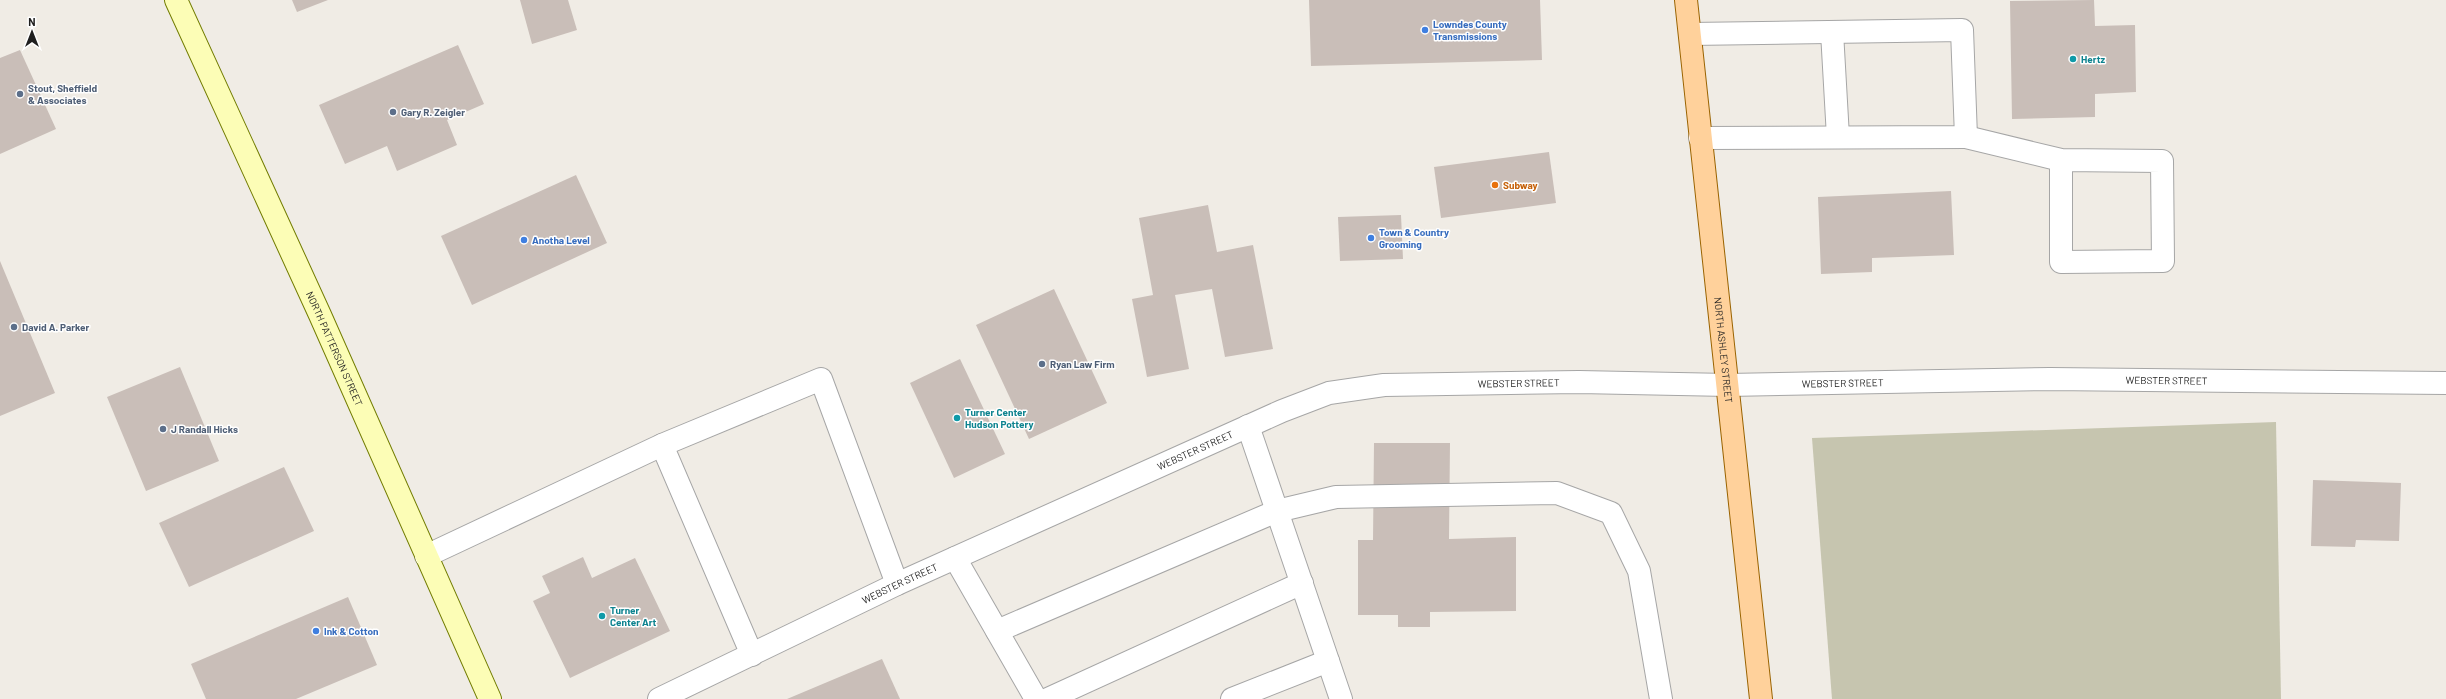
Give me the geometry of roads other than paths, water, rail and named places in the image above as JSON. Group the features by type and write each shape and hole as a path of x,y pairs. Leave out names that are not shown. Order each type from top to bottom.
{"main road":[{"name":"NORTH PATTERSON STREET","path":"176,0 320,315 490,699"},
{"name":"NORTH ASHLEY STREET","path":"1686,0 1762,699"}],"street":[{"path":"1690,34 1962,30 1966,137"},
{"path":"1832,32 1838,137"},
{"path":"1700,138 1966,137 2061,160 2162,161 2162,261 2061,262 2061,160"},
{"path":"426,556 662,445 821,379 897,584"},
{"name":"WEBSTER STREET","path":"659,699 897,584 1248,426 1329,393 1384,385 1579,382 1728,385 2050,379 2446,382"},
{"path":"1248,426 1341,699"},
{"path":"662,445 752,654"},
{"path":"997,630 1277,511 1336,497 1556,493 1611,513 1639,571 1661,699"},
{"path":"955,558 1036,699"},
{"path":"1048,699 1302,582"},
{"path":"1232,699 1328,661"}],"place":[{"name":"Lowndes County Transmissions","path":"1425,30"},
{"name":"Hertz","path":"2073,59"},
{"name":"Stout, Sheffield & Associates","path":"20,94"},
{"name":"Gary R. Zeigler","path":"393,112"},
{"name":"Subway","path":"1495,185"},
{"name":"Town & Country Grooming","path":"1371,238"},
{"name":"Anotha Level","path":"524,240"},
{"name":"David A. Parker","path":"14,327"},
{"name":"Ryan Law Firm","path":"1042,364"},
{"name":"Turner Center Hudson Pottery","path":"957,418"},
{"name":"J Randall Hicks","path":"163,429"},
{"name":"Turner Center Art","path":"602,616"},
{"name":"Ink & Cotton","path":"316,631"}]}
